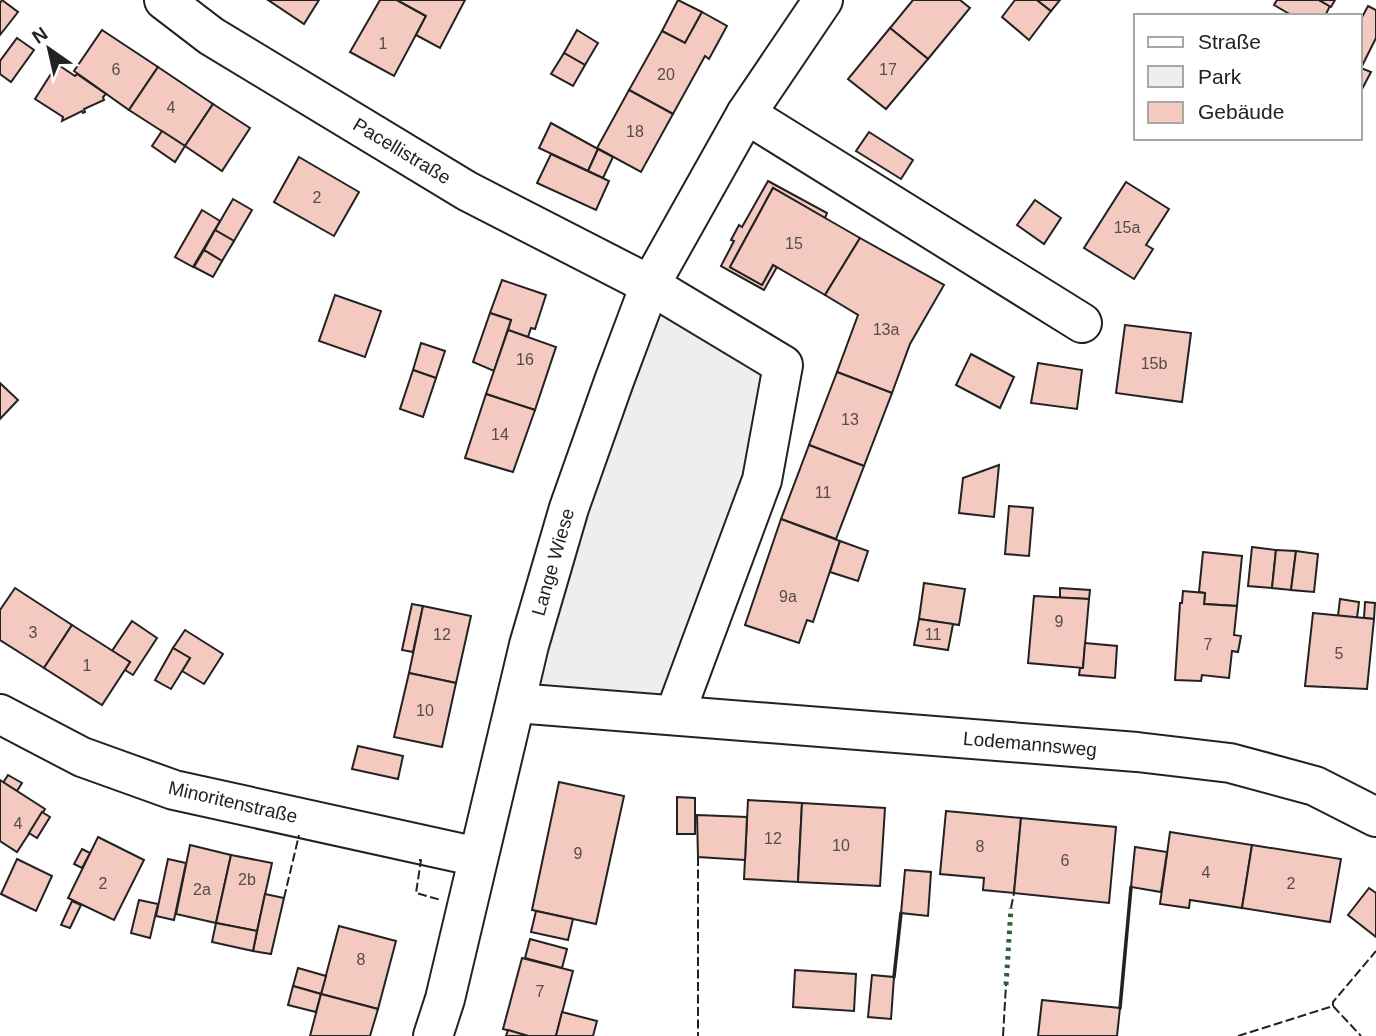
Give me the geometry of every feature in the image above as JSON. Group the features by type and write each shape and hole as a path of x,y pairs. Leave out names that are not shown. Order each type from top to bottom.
{"street":[{"name":"Pacellistraße","path":"164,0 211,36 467,191 650,285"},
{"name":"Lange Wiese","path":"433,1036 446,999 529,645 569,508 650,285 746,114 824,0"},
{"path":"746,114 1082,323"},
{"path":"650,285 783,365 762,480 675,714"},
{"name":"Lodemannsweg","path":"516,703 1137,752 1230,763 1315,786 1376,817"},
{"name":"Minoritenstraße","path":"0,714 82,757 174,790 478,857"}],"green space":[{"path":"651,286 782,366 674,714 517,703"}],"building":[{"path":"2,0 18,12 0,35 0,3"},
{"path":"268,0 319,0 304,24"},
{"path":"380,0 397,0 426,16 394,76 350,52"},
{"path":"397,0 465,0 440,48 416,35 426,16"},
{"path":"678,0 702,12 685,43 662,31"},
{"path":"913,0 960,0 970,8 928,59 890,28"},
{"path":"1015,0 1037,0 1051,11 1029,40 1002,17"},
{"path":"1037,0 1060,0 1051,11"},
{"path":"1277,0 1319,0 1330,6 1326,14 1290,14 1274,5"},
{"path":"1319,0 1335,0 1331,7"},
{"path":"1368,6 1376,10 1376,38 1362,66 1362,17"},
{"path":"702,12 727,26 709,59 705,56 673,114 629,90 662,31 685,43"},
{"path":"890,28 928,59 886,109 848,79"},
{"path":"102,30 158,67 129,110 74,71"},
{"path":"577,30 598,43 585,65 564,53"},
{"path":"17,38 34,50 11,82 0,74 0,61"},
{"path":"564,53 585,65 573,86 551,74"},
{"path":"52,63 106,94 104,100 84,109 83,113 82,111 62,121 63,117 35,99 56,66"},
{"path":"158,67 213,104 185,146 129,110"},
{"path":"1362,68 1371,72 1362,89"},
{"path":"629,90 673,114 641,172 597,148"},
{"path":"213,104 250,128 222,171 185,146"},
{"path":"551,123 598,149 588,171 539,148"},
{"path":"162,131 185,146 175,162 152,146"},
{"path":"869,132 913,160 901,179 856,151"},
{"path":"598,149 613,157 603,178 588,171"},
{"path":"551,154 609,181 596,210 537,183"},
{"path":"299,157 359,192 334,236 274,202"},
{"path":"768,181 827,213 825,218 773,188 730,267 762,285 773,265 777,267 764,290 721,266 739,225 742,227"},
{"path":"1126,182 1169,209 1146,245 1153,249 1134,279 1084,248"},
{"path":"773,188 860,238 825,295 773,265 762,285 730,267"},
{"path":"233,199 252,210 234,241 215,230"},
{"path":"1035,200 1061,218 1044,244 1017,225"},
{"path":"202,210 220,221 193,267 175,257"},
{"path":"215,230 234,241 222,261 204,250"},
{"path":"860,238 944,285 910,344 892,393 837,372 858,315 825,295"},
{"path":"204,250 222,261 213,277 194,267"},
{"path":"502,280 546,295 535,329 531,328 528,337 508,330 511,320 490,313"},
{"path":"335,295 381,311 365,357 319,341"},
{"path":"490,313 511,320 494,371 473,362"},
{"path":"1125,325 1191,333 1182,402 1116,393"},
{"path":"508,330 556,347 535,410 486,394"},
{"path":"421,343 445,351 436,378 413,370"},
{"path":"971,354 1014,377 1000,408 956,385"},
{"path":"1038,363 1082,370 1077,409 1031,403"},
{"path":"413,370 436,378 423,417 400,409"},
{"path":"837,372 892,393 864,466 809,445"},
{"path":"0,383 18,400 0,419"},
{"path":"486,394 535,410 513,472 465,458"},
{"path":"809,445 864,466 836,539 781,519"},
{"path":"999,465 994,517 959,513 963,478"},
{"path":"1009,506 1033,508 1029,556 1005,554"},
{"path":"781,519 840,541 813,622 807,620 799,643 745,625"},
{"path":"840,541 868,551 858,581 830,572"},
{"path":"1252,547 1276,550 1272,588 1248,586"},
{"path":"1276,550 1296,551 1291,590 1272,588"},
{"path":"1296,551 1318,554 1314,592 1291,590"},
{"path":"1203,552 1242,556 1237,606 1204,604 1205,593 1199,592"},
{"path":"924,583 965,589 959,625 919,619"},
{"path":"15,588 72,625 44,668 0,640 0,610"},
{"path":"1060,588 1090,590 1089,599 1060,598"},
{"path":"1183,591 1205,593 1204,604 1237,606 1234,635 1241,636 1238,652 1232,651 1229,678 1202,675 1201,681 1175,680"},
{"path":"1034,596 1089,599 1083,668 1028,663"},
{"path":"1340,599 1359,602 1357,618 1338,616"},
{"path":"1365,602 1375,603 1374,619 1364,618"},
{"path":"412,604 423,606 413,652 402,650"},
{"path":"423,606 471,616 456,683 409,673"},
{"path":"1313,613 1374,619 1367,689 1305,686"},
{"path":"919,619 953,624 948,650 914,645"},
{"path":"132,621 157,638 133,675 125,670 130,662 112,651"},
{"path":"72,625 130,662 102,705 44,668"},
{"path":"185,630 223,654 204,684 182,671 190,658 173,648"},
{"path":"1085,643 1117,646 1115,678 1079,675 1080,668 1083,668"},
{"path":"173,648 190,658 171,689 155,680"},
{"path":"409,673 456,683 442,747 394,737"},
{"path":"358,746 403,756 398,779 352,769"},
{"path":"8,775 22,783 17,791 3,783"},
{"path":"0,780 45,809 17,852 0,841"},
{"path":"559,782 624,796 596,924 532,910"},
{"path":"677,797 695,798 695,834 677,834"},
{"path":"748,800 802,803 798,882 744,879"},
{"path":"802,803 885,808 880,886 798,882"},
{"path":"946,811 1021,818 1014,893 983,890 984,878 940,874"},
{"path":"42,812 50,817 37,838 29,833"},
{"path":"697,815 747,817 745,860 698,857"},
{"path":"1021,818 1116,827 1109,903 1014,893"},
{"path":"1170,832 1252,845 1242,908 1190,900 1189,908 1160,904"},
{"path":"98,837 144,860 114,920 68,898"},
{"path":"190,845 231,855 216,923 176,914"},
{"path":"1252,845 1341,859 1330,922 1242,908"},
{"path":"1135,847 1167,852 1161,892 1131,887"},
{"path":"82,849 90,853 82,868 74,864"},
{"path":"231,855 272,863 257,931 216,923"},
{"path":"17,859 52,876 36,911 1,894"},
{"path":"168,859 186,863 174,920 156,916"},
{"path":"905,870 931,872 928,916 901,913"},
{"path":"1369,888 1376,893 1376,937 1348,915"},
{"path":"265,894 284,898 271,954 253,951"},
{"path":"139,900 158,904 150,938 131,933"},
{"path":"72,901 81,905 70,928 61,925"},
{"path":"536,911 573,919 568,940 531,932"},
{"path":"216,923 257,931 253,951 212,942"},
{"path":"339,926 396,941 378,1009 321,994"},
{"path":"530,939 567,949 562,968 525,958"},
{"path":"522,958 573,971 556,1036 528,1036 503,1029"},
{"path":"298,968 326,976 321,994 293,986"},
{"path":"795,970 856,974 854,1011 793,1007"},
{"path":"872,975 894,977 891,1019 868,1017"},
{"path":"293,986 321,994 316,1012 288,1005"},
{"path":"321,994 378,1009 370,1036 310,1036"},
{"path":"1042,1000 1120,1008 1117,1036 1038,1036"},
{"path":"562,1012 597,1021 593,1036 556,1036"},
{"path":"508,1030 528,1036 506,1036"}],"hedge":[{"path":"1006,985 1011,908"}],"fence":[{"path":"284,898 299,835"},
{"path":"698,857 698,1036"},
{"path":"419,860 416,893 441,900"},
{"path":"1011,908 1014,893"},
{"path":"1333,1006 1333,1002 1376,951"},
{"path":"1003,1036 1006,985"},
{"path":"1238,1036 1333,1006 1361,1036"}],"wall":[{"path":"1120,1008 1131,887"},
{"path":"894,977 901,913"}]}
